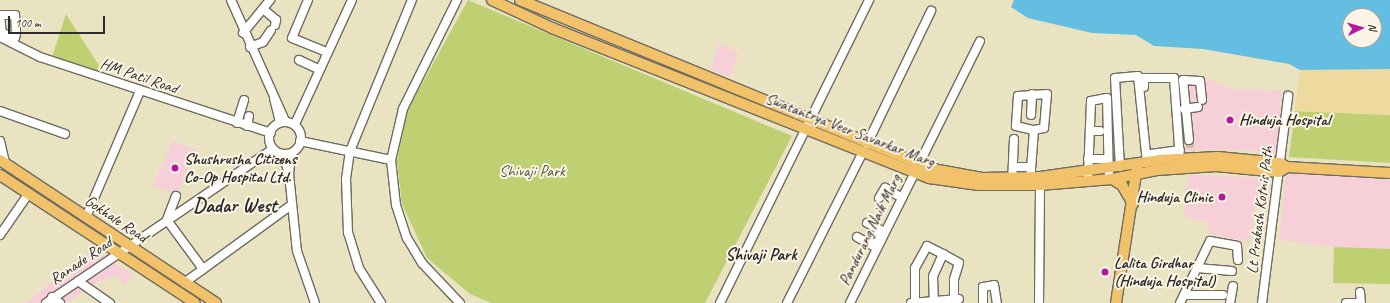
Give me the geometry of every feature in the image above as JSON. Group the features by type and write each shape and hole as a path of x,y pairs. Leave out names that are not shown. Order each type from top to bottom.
{"main road":[{"name":"Swatantrya Veer Savarkar Marg","path":"492,0 552,28 914,174 979,185 1012,176"},
{"name":"Swatantrya Veer Savarkar Marg","path":"520,0 919,165 982,178 1030,176 1040,181 1110,176 1137,169 1150,159 1180,155 1282,167"},
{"name":"Gokhale Road","path":"2,161 216,303"},
{"name":"Swatantrya Veer Savarkar Marg","path":"1110,176 1120,167 1137,169 1216,166 1282,167 1390,173"},
{"path":"1116,303 1133,204 1137,169"},
{"name":"Gokhale Road","path":"0,175 195,303"},
{"path":"1110,176 1122,185 1133,204"}],"street":[{"path":"231,0 243,33 274,98 279,102 287,123 300,141 350,150 391,160"},
{"path":"243,33 270,0"},
{"path":"308,0 292,38 309,47 326,52"},
{"path":"287,155 273,149 271,133 287,123 300,108 314,66 326,52 352,0"},
{"path":"381,303 359,268 348,232 346,195 350,150 412,0"},
{"path":"458,0 404,109 391,160 396,205 407,238 422,263 460,303"},
{"path":"720,303 869,0"},
{"path":"250,48 263,42 276,20 263,9"},
{"path":"867,144 931,11"},
{"name":"HM Patil Road","path":"0,37 14,40 40,57 140,91 242,118 271,133"},
{"name":"Pandurang Naik Marg","path":"850,303 882,231 902,198 980,41"},
{"path":"299,60 314,66"},
{"path":"1120,167 1115,78 1138,76 1150,159"},
{"path":"1150,159 1144,78 1174,78 1180,155"},
{"path":"1184,109 1200,103 1200,81 1185,79 1184,109 1189,140"},
{"path":"86,217 140,91"},
{"path":"1031,115 1032,94"},
{"path":"1032,94 1048,96 1044,128 1034,130 1016,125 1018,96 1032,94"},
{"name":"Lt Prakash Kotnis Path","path":"1262,303 1282,167 1288,96"},
{"path":"1088,177 1091,99 1108,98 1108,158 1110,176"},
{"path":"242,118 244,100"},
{"path":"0,111 65,134"},
{"path":"1014,139 1012,176 1030,176 1034,130"},
{"path":"1090,131 1100,131"},
{"path":"0,141 2,161"},
{"path":"300,141 287,155 290,206 297,251 315,303"},
{"name":"Ranade Road","path":"49,300 273,149"},
{"path":"787,303 862,154"},
{"path":"1088,159 1108,158"},
{"path":"1039,303 1040,181"},
{"path":"879,198 885,188 902,198"},
{"path":"0,235 29,193"},
{"path":"176,196 167,220 203,269"},
{"path":"184,283 290,206"},
{"path":"867,223 882,231"},
{"path":"857,237 875,246"},
{"path":"1180,303 1212,240 1238,247 1238,260"},
{"path":"925,247 943,254 960,263 954,279 957,300 912,302 915,268 925,247"},
{"path":"934,300 933,276 943,254"},
{"path":"1197,268 1232,271"},
{"path":"78,281 110,303"},
{"path":"983,303 983,287 994,285 997,303"},
{"path":"1230,303 1233,286"},
{"path":"1360,292 1361,303"},
{"path":"1184,295 1223,295"},
{"path":"49,300 60,303"},
{"path":"1346,303 1355,303"}],"shaded area":[{"path":"719,44 739,53 730,77 711,69"},
{"name":"Hinduja Hospital","path":"1178,74 1204,77 1230,89 1282,91 1277,153 1232,149 1181,151"},
{"name":"Shushrusha Citizens Co-Op Hospital Ltd.","path":"173,141 196,150 177,197 153,185"},
{"path":"1286,174 1390,178 1390,284 1333,283 1334,247 1279,240"},
{"name":"Hinduja Clinic","path":"1189,175 1260,178 1250,242 1206,233 1210,223 1183,216"},
{"path":"92,249 133,274 125,284 115,277 97,282 67,303 26,303"}],"green space":[{"name":"Shivaji Park","path":"468,0 792,136 705,303 491,303 470,294 427,258 402,204 397,161 407,111"},
{"path":"66,14 105,75 52,57"},
{"path":"1295,111 1390,115 1390,163 1289,157"},
{"path":"1334,247 1390,249 1390,284 1333,283"}],"sand":[{"path":"1390,69 1390,115 1295,111 1300,70"}],"water":[{"path":"1014,0 1390,0 1390,69 1300,70 1289,64 1203,49 1154,46 1136,35 1092,33 1028,18 1011,7"}],"tunnel":[{"path":"1189,140 1191,153"}],"place":[{"name":"Hinduja Hospital","path":"1230,120"},
{"name":"Shushrusha Citizens Co-Op Hospital Ltd.","path":"175,168"},
{"name":"Hinduja Clinic","path":"1222,197"},
{"name":"Lalita Girdhar (Hinduja Hospital)","path":"1105,272"}],"district":[{"name":"Dadar West","path":"235,205"},
{"name":"Shivaji Park","path":"761,255"}]}
